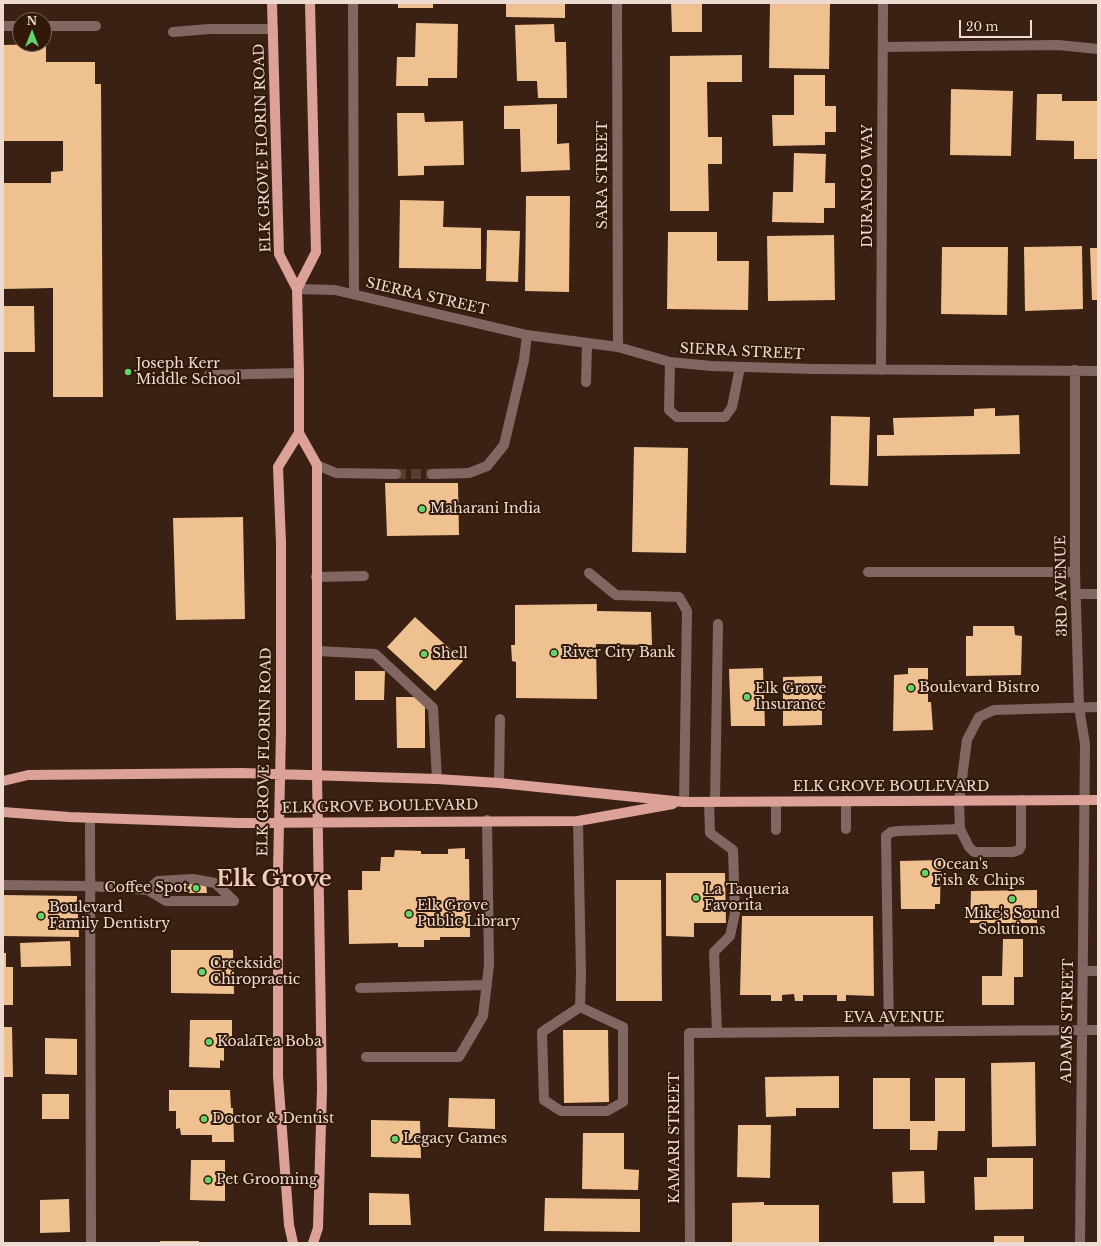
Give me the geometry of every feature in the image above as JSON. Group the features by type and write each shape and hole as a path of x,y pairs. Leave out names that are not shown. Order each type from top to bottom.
{"main road":[{"name":"ELK GROVE FLORIN ROAD","path":"272,3 279,254 297,289 299,433 317,466 317,776 322,1111 318,1228 313,1243"},
{"name":"ELK GROVE FLORIN ROAD","path":"297,289 316,252 310,3"},
{"name":"ELK GROVE FLORIN ROAD","path":"293,1243 288,1225 278,1076 278,822 281,543 278,467 299,433"},
{"name":"ELK GROVE BOULEVARD","path":"3,781 28,775 279,774 437,779 499,783 684,802 1098,800"},
{"name":"ELK GROVE BOULEVARD","path":"3,812 90,818 278,822 487,820 578,821 684,802"}],"street":[{"path":"353,3 354,294"},
{"name":"SARA STREET","path":"616,3 618,347"},
{"name":"DURANGO WAY","path":"881,370 883,3"},
{"path":"52,26 96,26"},
{"path":"173,32 209,29 273,29"},
{"path":"882,47 1058,45 1098,49"},
{"name":"SIERRA STREET","path":"297,289 335,290 527,335 618,347 670,362 740,367 881,370 1098,371"},
{"path":"432,474 469,473 487,466 504,444 524,360 527,335"},
{"path":"586,382 587,344"},
{"path":"670,362 669,410 677,417 725,417 732,407 740,367"},
{"name":"3RD AVENUE","path":"1075,370 1075,572 1079,707 1085,744 1084,800"},
{"path":"209,374 299,373"},
{"path":"317,466 336,473 396,474"},
{"path":"868,572 1075,572"},
{"path":"589,573 616,595 679,597 687,611 684,802"},
{"path":"316,576 364,576"},
{"path":"1076,594 1098,594"},
{"path":"717,1033 714,952 730,936 735,912 733,850 710,833 718,624"},
{"path":"318,651 375,654 433,708 437,779"},
{"path":"1021,800 1021,846 1019,850 1013,852 974,852 960,829 960,801 967,740 979,717 994,710 1098,707"},
{"path":"499,783 500,719"},
{"name":"ADAMS STREET","path":"1080,1243 1084,800"},
{"path":"776,802 776,830"},
{"path":"846,802 846,829"},
{"path":"90,818 91,1243"},
{"path":"366,1057 459,1057 483,1016 489,965 487,820"},
{"path":"578,821 581,974 580,1007"},
{"path":"889,1032 886,836 891,832 899,831 960,829"},
{"path":"3,885 90,886 148,890 166,901 234,901 215,883 193,879 158,881 148,890"},
{"path":"1083,971 1098,971"},
{"path":"360,988 487,985"},
{"path":"580,1007 623,1027 623,1102 607,1110 561,1111 544,1100 542,1032 580,1007"},
{"name":"EVA AVENUE","path":"689,1033 1098,1030"},
{"name":"KAMARI STREET","path":"689,1033 690,1243"}],"building":[{"path":"398,3 433,3 433,8 398,8"},
{"path":"506,3 565,3 565,18 506,17"},
{"path":"671,3 702,3 702,32 672,32"},
{"path":"770,3 830,3 829,69 769,68"},
{"path":"416,23 458,24 457,78 428,78 428,86 396,86 397,57 415,57"},
{"path":"554,24 555,42 566,42 567,98 538,98 537,81 517,81 515,25"},
{"path":"3,45 12,45 12,52 46,52 46,62 95,62 95,84 101,84 103,397 53,397 53,288 3,289 3,183 51,183 51,172 63,171 63,141 3,141"},
{"path":"742,55 742,82 707,82 708,137 722,137 722,164 708,164 709,211 670,211 670,56"},
{"path":"794,75 825,75 825,106 836,106 836,132 825,132 825,145 773,146 772,115 794,115"},
{"path":"951,89 1013,91 1011,156 950,155"},
{"path":"1037,94 1062,94 1062,101 1098,101 1098,159 1074,159 1074,141 1036,140"},
{"path":"557,104 557,144 569,143 570,170 521,172 520,129 504,129 504,106"},
{"path":"397,113 424,113 425,122 463,121 464,165 424,166 424,175 398,176"},
{"path":"794,153 826,154 825,183 835,183 835,208 824,208 824,223 772,222 773,192 793,192"},
{"path":"526,196 570,196 569,292 525,291"},
{"path":"400,200 444,201 443,227 481,228 481,269 399,268"},
{"path":"487,230 520,231 518,282 486,281"},
{"path":"668,232 717,232 717,261 749,261 748,310 667,309"},
{"path":"834,235 835,300 768,301 767,236"},
{"path":"1082,246 1083,309 1025,311 1024,247"},
{"path":"942,247 1008,247 1007,315 941,314"},
{"path":"1090,248 1098,248 1098,300 1092,300"},
{"path":"3,306 34,306 35,352 3,352"},
{"path":"995,408 995,416 1019,415 1020,454 877,456 877,435 894,435 893,418 974,416 974,409"},
{"path":"831,416 870,417 868,486 830,485"},
{"path":"634,447 688,448 686,553 632,552"},
{"name":"Maharani India","path":"385,483 458,483 459,535 387,536"},
{"path":"243,517 245,619 176,620 173,518"},
{"name":"River City Bank","path":"597,604 597,611 651,612 652,645 596,644 597,699 516,698 516,662 512,661 511,645 515,645 515,605"},
{"path":"415,617 463,661 435,691 387,647"},
{"path":"973,626 1014,626 1015,635 1022,636 1021,675 966,676 966,636 973,636"},
{"name":"Elk Grove Insurance","path":"763,668 765,726 731,726 729,669"},
{"name":"Boulevard Bistro","path":"908,668 928,668 928,702 931,702 933,730 893,731 894,675 908,674"},
{"path":"355,671 385,671 384,700 355,700"},
{"path":"822,676 822,725 783,726 783,677"},
{"path":"396,697 425,697 425,748 397,748"},
{"name":"Elk Grove Public Library","path":"465,848 465,859 469,859 470,937 440,937 440,940 424,940 424,947 398,947 398,943 349,944 348,890 362,890 362,871 380,871 381,857 394,857 395,850 421,851 421,854 448,854 448,849"},
{"path":"941,860 940,904 935,904 935,909 901,909 900,861"},
{"name":"La Taqueria Favorita","path":"666,873 725,873 726,923 694,923 694,937 666,936"},
{"path":"616,880 661,880 662,1001 616,1001"},
{"name":"Coffee Spot","path":"206,883 207,893 187,893 187,884"},
{"path":"1037,890 1037,923 970,923 971,891"},
{"name":"Boulevard Family Dentistry","path":"3,895 77,896 79,937 3,936"},
{"path":"742,916 873,916 874,996 846,995 846,1001 837,1001 837,995 803,995 803,1001 795,1001 794,994 782,995 782,1001 771,1001 771,995 740,995"},
{"path":"1003,939 1023,939 1023,977 1014,977 1014,1005 982,1005 982,976 1002,976"},
{"path":"70,941 71,966 21,967 20,943"},
{"name":"Creekside Chiropractic","path":"171,950 233,950 234,994 171,993"},
{"path":"3,953 6,953 6,967 13,967 13,1005 3,1005"},
{"name":"KoalaTea Boba","path":"190,1020 232,1020 232,1038 228,1038 228,1047 224,1046 224,1061 220,1060 220,1068 189,1067"},
{"path":"3,1027 12,1027 13,1077 3,1077"},
{"path":"563,1030 608,1030 609,1102 564,1103"},
{"path":"45,1038 77,1039 77,1075 45,1074"},
{"path":"1035,1062 1036,1146 992,1147 991,1063"},
{"path":"839,1076 839,1108 796,1108 796,1116 766,1117 765,1077"},
{"path":"873,1078 910,1078 910,1121 935,1121 935,1078 965,1078 965,1131 938,1131 937,1150 910,1150 910,1129 873,1129"},
{"name":"Doctor & Dentist","path":"169,1090 230,1090 231,1108 233,1108 234,1142 212,1142 212,1135 181,1135 180,1128 176,1129 176,1111 169,1111"},
{"path":"42,1094 69,1094 69,1119 42,1119"},
{"path":"449,1098 495,1099 495,1129 448,1127"},
{"name":"Legacy Games","path":"371,1120 420,1121 421,1158 371,1157"},
{"path":"738,1125 771,1125 770,1178 737,1177"},
{"path":"583,1133 624,1133 624,1169 639,1170 638,1190 582,1189"},
{"path":"987,1158 1033,1158 1033,1209 975,1210 974,1177 987,1177"},
{"name":"Pet Grooming","path":"191,1160 225,1160 225,1201 190,1200"},
{"path":"924,1171 925,1203 893,1203 892,1172"},
{"path":"369,1193 409,1194 411,1225 369,1225"},
{"path":"545,1198 640,1199 640,1232 544,1231"},
{"path":"69,1199 70,1232 40,1233 40,1200"},
{"path":"764,1202 764,1205 819,1205 819,1243 732,1243 732,1203"},
{"path":"994,1236 1024,1236 1024,1243 994,1243"},
{"path":"160,1241 199,1241 199,1243 160,1243"}],"tunnel":[{"path":"396,474 432,474"}],"place":[{"name":"Joseph Kerr Middle School","path":"128,372"},
{"name":"Maharani India","path":"422,509"},
{"name":"River City Bank","path":"554,653"},
{"name":"Shell","path":"424,654"},
{"name":"Boulevard Bistro","path":"911,688"},
{"name":"Elk Grove Insurance","path":"747,697"},
{"name":"Ocean's Fish & Chips","path":"925,873"},
{"name":"Coffee Spot","path":"196,888"},
{"name":"La Taqueria Favorita","path":"696,898"},
{"name":"Mike's Sound Solutions","path":"1012,899"},
{"name":"Elk Grove Public Library","path":"409,914"},
{"name":"Boulevard Family Dentistry","path":"41,916"},
{"name":"Creekside Chiropractic","path":"202,972"},
{"name":"KoalaTea Boba","path":"209,1042"},
{"name":"Doctor & Dentist","path":"204,1119"},
{"name":"Legacy Games","path":"395,1139"},
{"name":"Pet Grooming","path":"208,1180"}],"district":[{"name":"Elk Grove","path":"274,880"}]}
